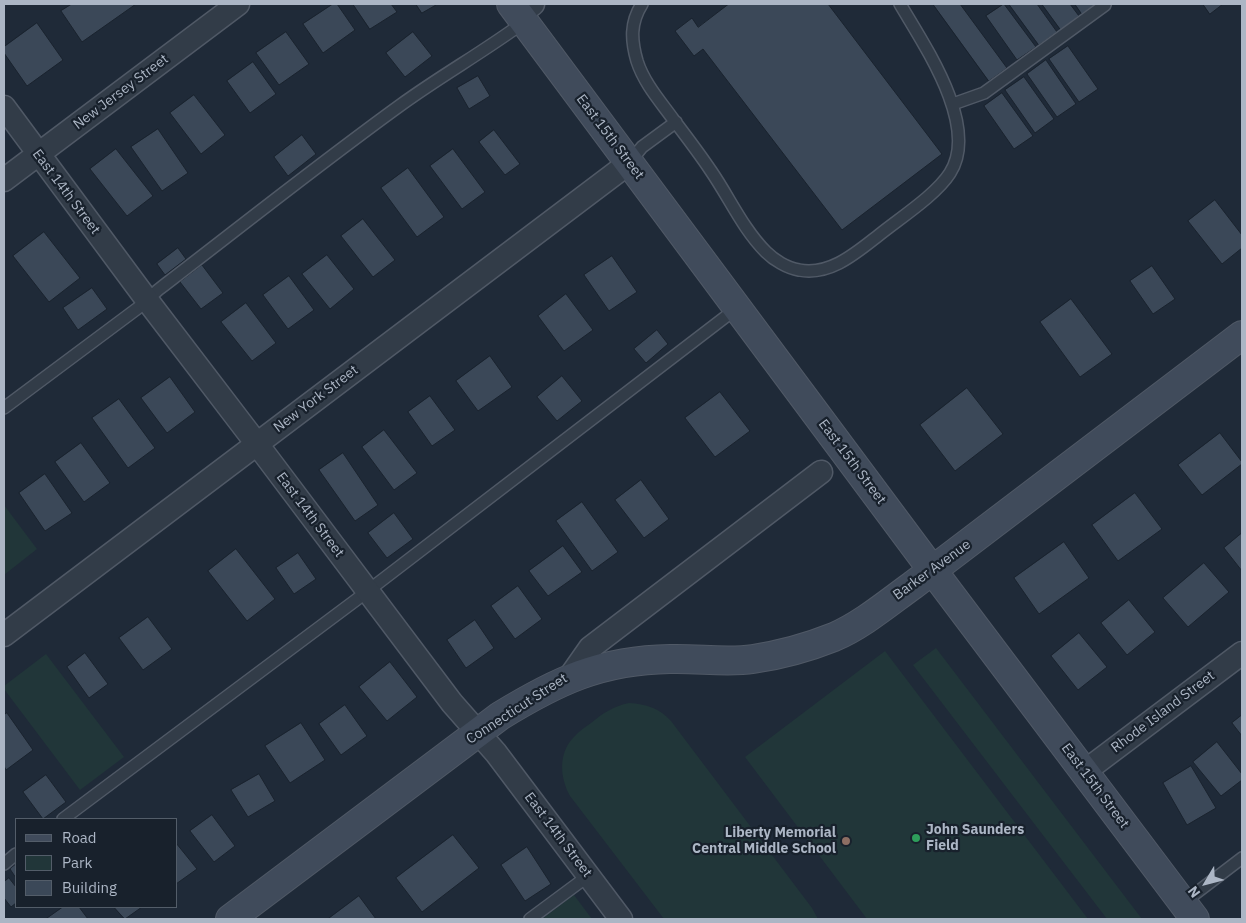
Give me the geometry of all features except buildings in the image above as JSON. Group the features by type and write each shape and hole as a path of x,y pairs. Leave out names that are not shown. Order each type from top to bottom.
{"street":[{"name":"New Jersey Street","path":"4,180 238,4"},
{"name":"East 15th Street","path":"522,11 629,163 1189,911"},
{"name":"East 14th Street","path":"4,107 147,300 452,703 496,753 621,919"},
{"name":"New York Street","path":"4,635 629,163"},
{"name":"Barker Avenue","path":"569,678 615,664 647,660 752,659 808,646 835,636 860,622 933,571 1242,335"},
{"name":"Connecticut Street","path":"230,919 478,732 517,705 569,678 590,648 821,472"},
{"name":"Rhode Island Street","path":"1084,772 1242,653"}],"lane":[{"path":"642,4 636,14 632,35 638,63 651,90 712,172 754,238 767,253 782,263 798,270 815,271 834,266 855,253 939,187 951,172 957,154 960,132 953,104 928,52 900,4"},
{"path":"953,104 984,92 1105,5"},
{"path":"4,408 402,104 498,42 522,11"},
{"path":"629,163 642,147 676,122"},
{"path":"64,818 368,591 737,308"},
{"path":"4,864 15,855"},
{"path":"1189,911 1242,858"},
{"path":"530,919 588,876"}],"green space":[{"path":"4,505 37,549 4,575"},
{"path":"936,648 1142,919 1107,919 913,665"},
{"name":"John Saunders Field","path":"885,651 1088,919 867,919 745,757"},
{"path":"46,654 124,757 80,790 4,689 4,686"},
{"path":"629,703 641,704 652,708 662,713 671,721 812,908 818,919 664,919 570,796 564,782 562,766 568,744 584,728 604,713"},
{"path":"574,895 592,919 542,919"}],"place":[{"name":"John Saunders Field","path":"916,838"},
{"name":"Liberty Memorial Central Middle School","path":"846,841"}]}
